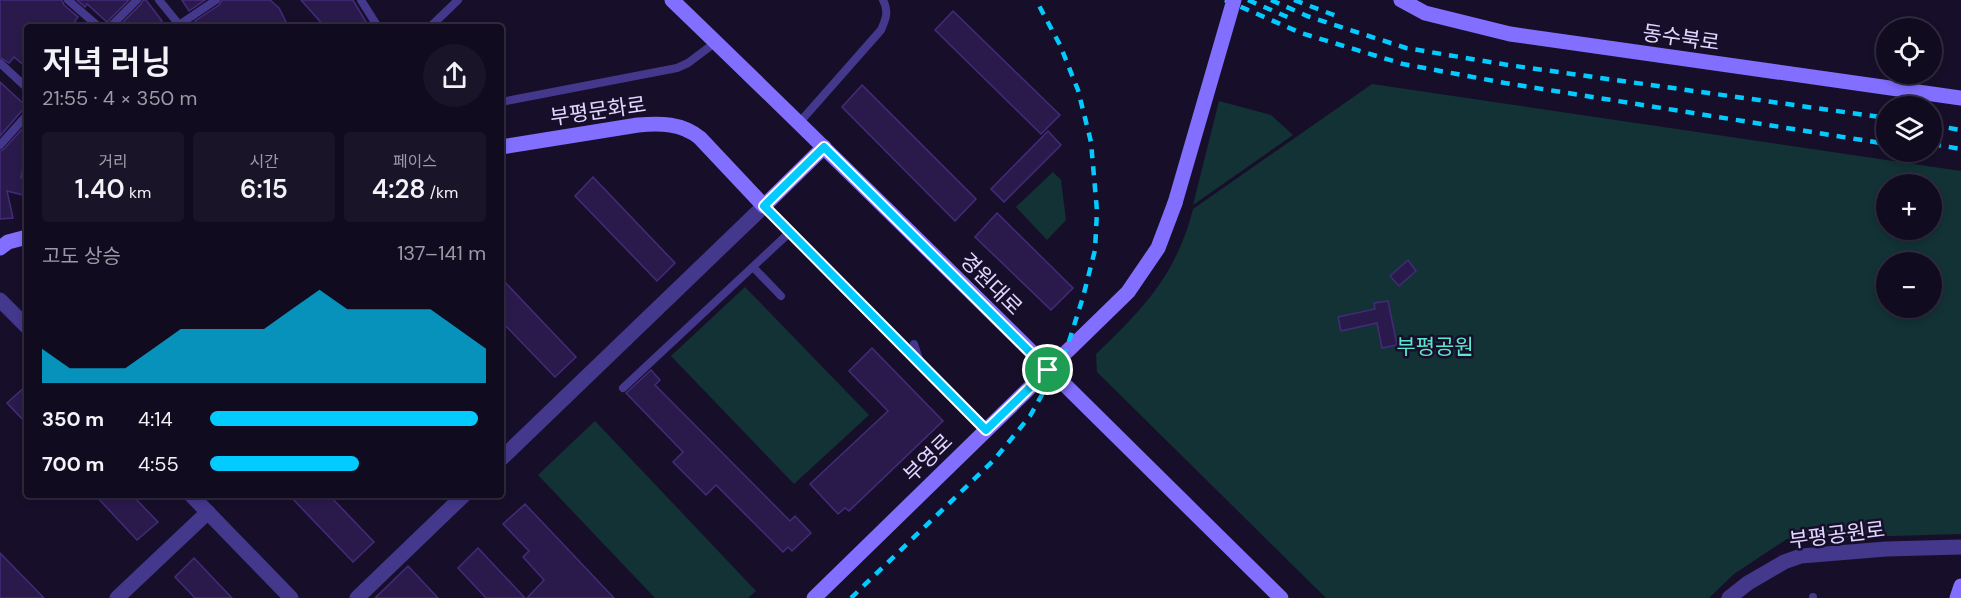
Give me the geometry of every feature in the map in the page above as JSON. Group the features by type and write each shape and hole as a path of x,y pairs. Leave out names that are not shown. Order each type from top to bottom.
{"street":[{"name":"경원대로","path":"672,0 1281,598"},
{"name":"부영로","path":"814,598 1128,292 1158,248 1175,203 1234,0"},
{"name":"동수북로","path":"1401,0 1425,13 1510,34 1961,98"},
{"name":"부평문화로","path":"504,146 638,124 675,125 687,129 700,138 764,206"},
{"path":"504,456 824,147"},
{"path":"0,248 8,242 24,238"},
{"path":"0,300 24,324"},
{"path":"194,498 291,598"},
{"path":"357,598 461,498"},
{"path":"117,598 208,512"},
{"name":"부평공원로","path":"1730,598 1748,583 1775,567 1801,556 1886,549 1961,547"}],"lane":[{"path":"68,0 96,24"},
{"path":"113,24 137,0"},
{"path":"159,0 177,24"},
{"path":"182,24 216,0"},
{"path":"361,0 376,24"},
{"path":"433,24 458,0"},
{"path":"799,123 881,30 887,7 883,0"},
{"path":"504,101 677,68 688,63 716,42"},
{"path":"0,63 24,85"},
{"path":"0,145 24,118"},
{"path":"764,206 986,430"},
{"path":"623,388 789,233"},
{"path":"753,267 781,296"},
{"path":"914,344 920,364"}],"green space":[{"name":"부평공원","path":"1372,84 1876,158 1876,162 1900,162 1961,171 1961,534 1787,539 1734,574 1709,598 1326,598 1097,372 1096,354 1129,321 1156,289 1177,253 1193,209"},
{"path":"1219,101 1271,115 1293,135 1193,205"},
{"path":"1053,172 1061,180 1066,220 1047,240 1016,207"},
{"path":"745,287 869,415 794,484 671,356"},
{"path":"595,421 756,591 748,598 655,598 538,475"}],"building":[{"path":"0,0 62,0 64,5 78,17 73,24 24,24 24,65 14,57 9,63 0,57"},
{"path":"77,0 129,0 107,22 87,4 85,7"},
{"path":"143,0 146,0 162,21 159,24 121,24"},
{"path":"182,0 205,0 189,11"},
{"path":"222,0 270,0 279,8 286,22 282,24 197,24 195,21 219,5"},
{"path":"301,0 353,0 367,24 322,24"},
{"path":"953,11 1060,115 1041,134 935,30"},
{"path":"0,82 24,104 24,108 0,136"},
{"path":"862,85 976,199 955,221 842,107"},
{"path":"24,127 24,162 21,178 24,178 24,195 7,191 13,218 0,219 0,151"},
{"path":"1048,131 1061,145 1004,202 991,189"},
{"path":"593,177 675,263 657,281 575,196"},
{"path":"997,213 1073,288 1051,310 975,237"},
{"path":"1408,260 1416,271 1399,286 1390,276"},
{"path":"504,281 576,357 555,377 504,324"},
{"path":"1388,301 1397,345 1382,348 1377,323 1341,331 1338,317 1375,309 1374,303"},
{"path":"872,348 943,421 849,511 845,508 838,514 810,484 888,411 849,371"},
{"path":"651,370 660,380 655,385 790,521 795,516 811,533 792,551 788,547 783,552 716,485 706,495 673,462 683,452 626,393"},
{"path":"24,388 24,421 7,403"},
{"path":"98,498 135,498 158,522 137,540"},
{"path":"292,498 332,498 374,542 353,562"},
{"path":"525,504 614,598 527,598 544,580 523,557 529,551 503,524"},
{"path":"478,548 525,598 486,598 458,568"},
{"path":"0,553 44,598 0,598"},
{"path":"194,558 232,598 195,598 175,577"},
{"path":"408,566 438,598 375,598"}],"railway":[{"path":"851,598 994,460 1030,416 1065,354 1083,297 1095,250 1097,211 1091,142 1078,90 1060,45 1036,0"},
{"path":"1225,0 1301,33 1403,64 1505,83 1876,142"},
{"path":"1248,0 1292,19"},
{"path":"1271,0 1307,16 1406,48 1508,65 1876,116"},
{"path":"1294,0 1339,17"},
{"path":"1942,127 1961,130"},
{"path":"1942,146 1961,149"}],"route":[{"path":"824,147 1048,370 986,430 764,206 824,147"}]}
